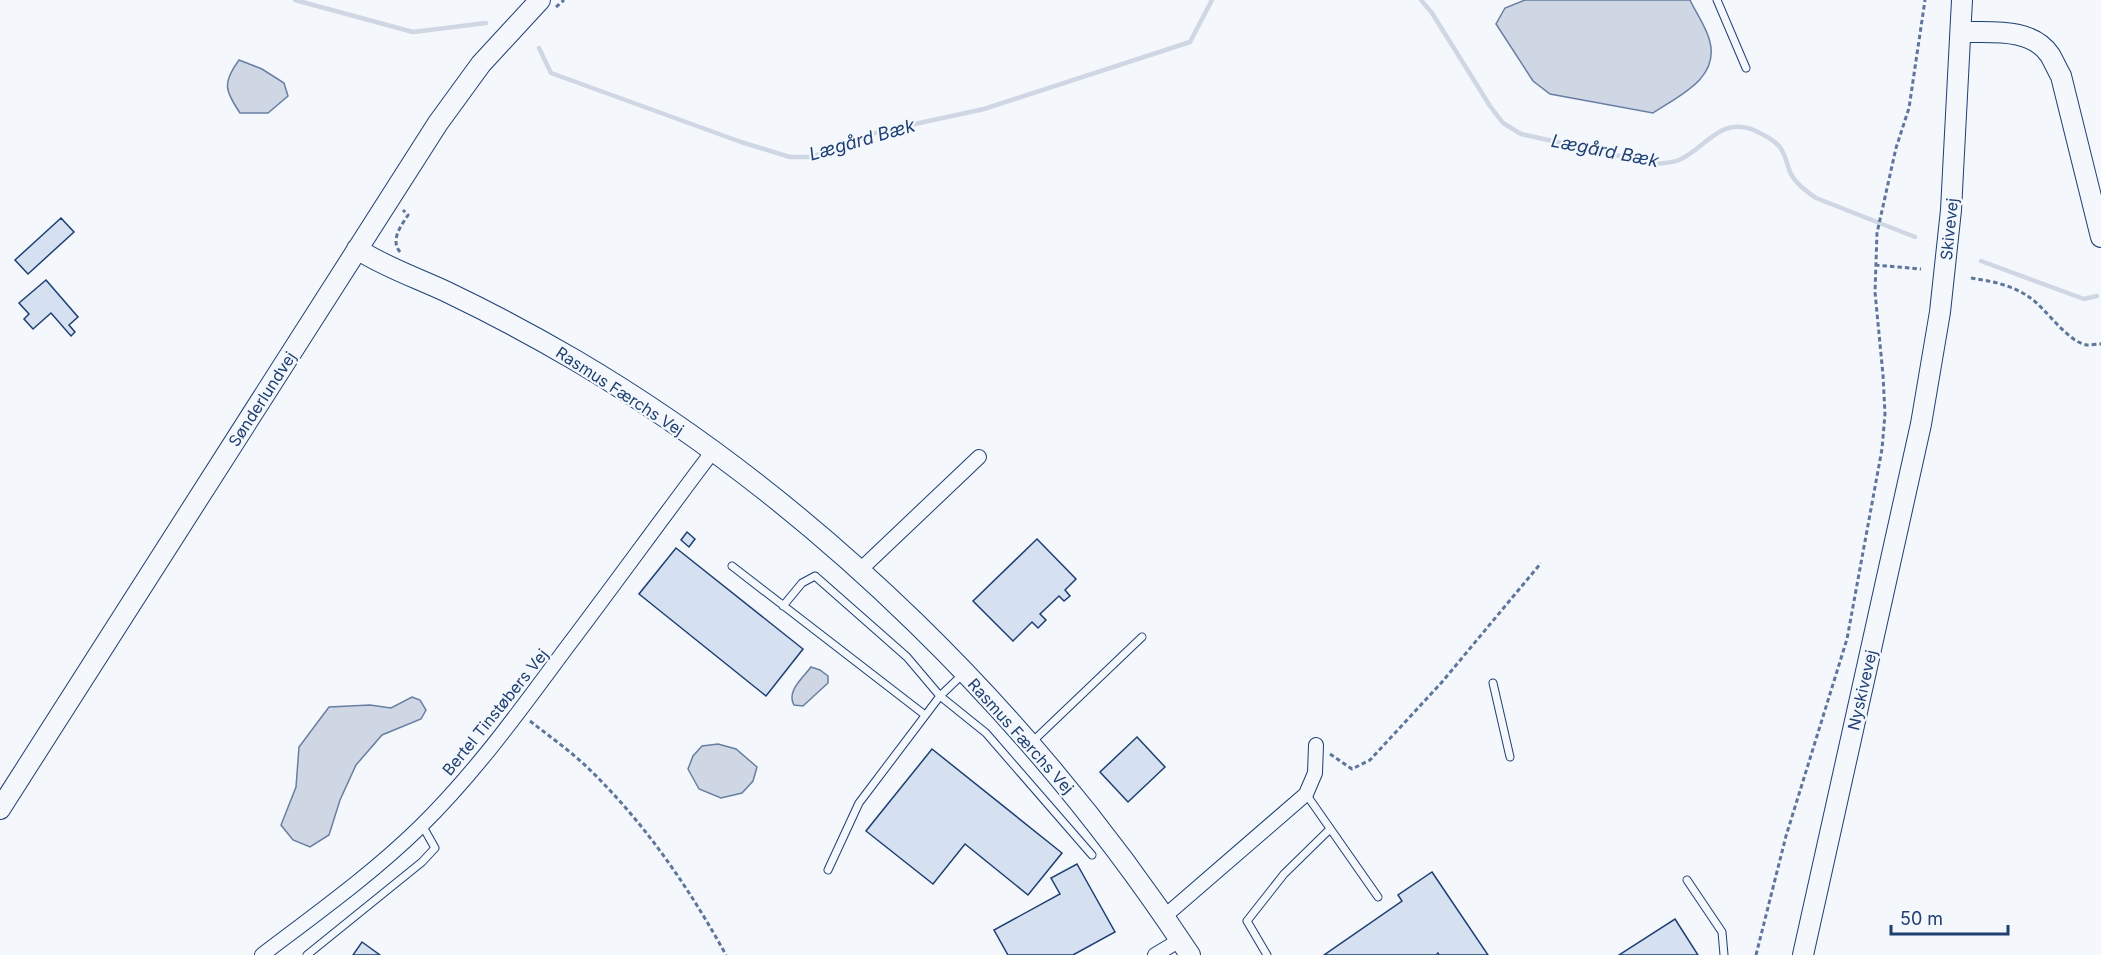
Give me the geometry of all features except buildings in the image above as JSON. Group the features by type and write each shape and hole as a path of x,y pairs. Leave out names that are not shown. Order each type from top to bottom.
{"street":[{"name":"Skivevej","path":"1921,424 1940,312 1952,210 1962,0"},
{"name":"Sønderlundvej","path":"0,809 458,94 481,64 544,7"},
{"path":"1962,32 2013,33 2035,41 2049,53 2061,76 2101,237"},
{"name":"Rasmus Færchs Vej","path":"357,249 375,261 448,292 507,322 576,361 713,451 806,524 943,650 1030,743 1079,801 1165,916 1185,948"},
{"name":"Nyskivevej","path":"1803,955 1921,424"},
{"name":"Bertel Tinstøbers Vej","path":"262,955 394,852 422,825 519,712 713,451"},
{"path":"859,571 979,457"},
{"path":"1165,916 1306,794 1315,773 1316,745"},
{"path":"1155,955 1185,948"}],"lane":[{"path":"1717,0 1746,68"},
{"path":"732,566 925,716"},
{"path":"783,606 802,583 815,576 907,657 940,696 986,733 1092,855"},
{"path":"1030,743 1142,637"},
{"path":"828,870 859,803 940,696 964,673"},
{"path":"1493,683 1510,757"},
{"path":"1306,794 1378,897"},
{"path":"307,955 422,862 435,848 422,825"},
{"path":"1267,955 1247,921 1284,873 1330,829"},
{"path":"1687,879 1722,932 1724,955"}],"path":[{"path":"544,7 564,0"},
{"path":"1756,955 1786,836 1847,639 1882,449 1885,414 1875,292 1877,233 1896,148 1909,108 1925,0"},
{"path":"402,209 408,215 396,234 397,248 405,257"},
{"path":"1875,265 1921,269"},
{"path":"1971,278 1996,281 2028,295 2047,311 2066,333 2085,345 2101,344"},
{"path":"1316,745 1352,769 1370,760 1442,682 1541,563"},
{"path":"519,712 586,766 636,820 670,862 726,955"}],"shaded area":[{"path":"1525,0 1690,0 1709,37 1711,55 1708,66 1703,76 1694,85 1653,113 1550,94 1533,81 1496,24 1505,8"},
{"path":"239,60 262,69 284,83 288,96 268,113 240,113 231,99 228,87 230,75"},
{"path":"811,667 828,676 828,683 803,706 794,705 792,695 794,690"},
{"path":"412,697 420,700 426,710 421,719 382,735 356,765 340,800 329,835 310,847 293,840 281,825 296,787 299,747 329,707 370,705 391,708"},
{"path":"718,744 736,749 757,767 753,781 742,793 721,798 699,789 688,769 693,756 702,746"}],"waterway":[{"name":"Lægård Bæk","path":"295,0 413,32 486,23"},
{"name":"Lægård Bæk","path":"539,48 551,73 741,142 790,157 811,157 878,132 984,109 1190,42 1212,0"},
{"name":"Lægård Bæk","path":"1421,0 1432,13 1490,106 1503,123 1521,134 1656,164 1679,160 1723,130 1743,127 1756,131 1777,144 1795,180 1816,198 1915,237"},
{"name":"Lægård Bæk","path":"1981,261 2084,299 2097,296"}]}
